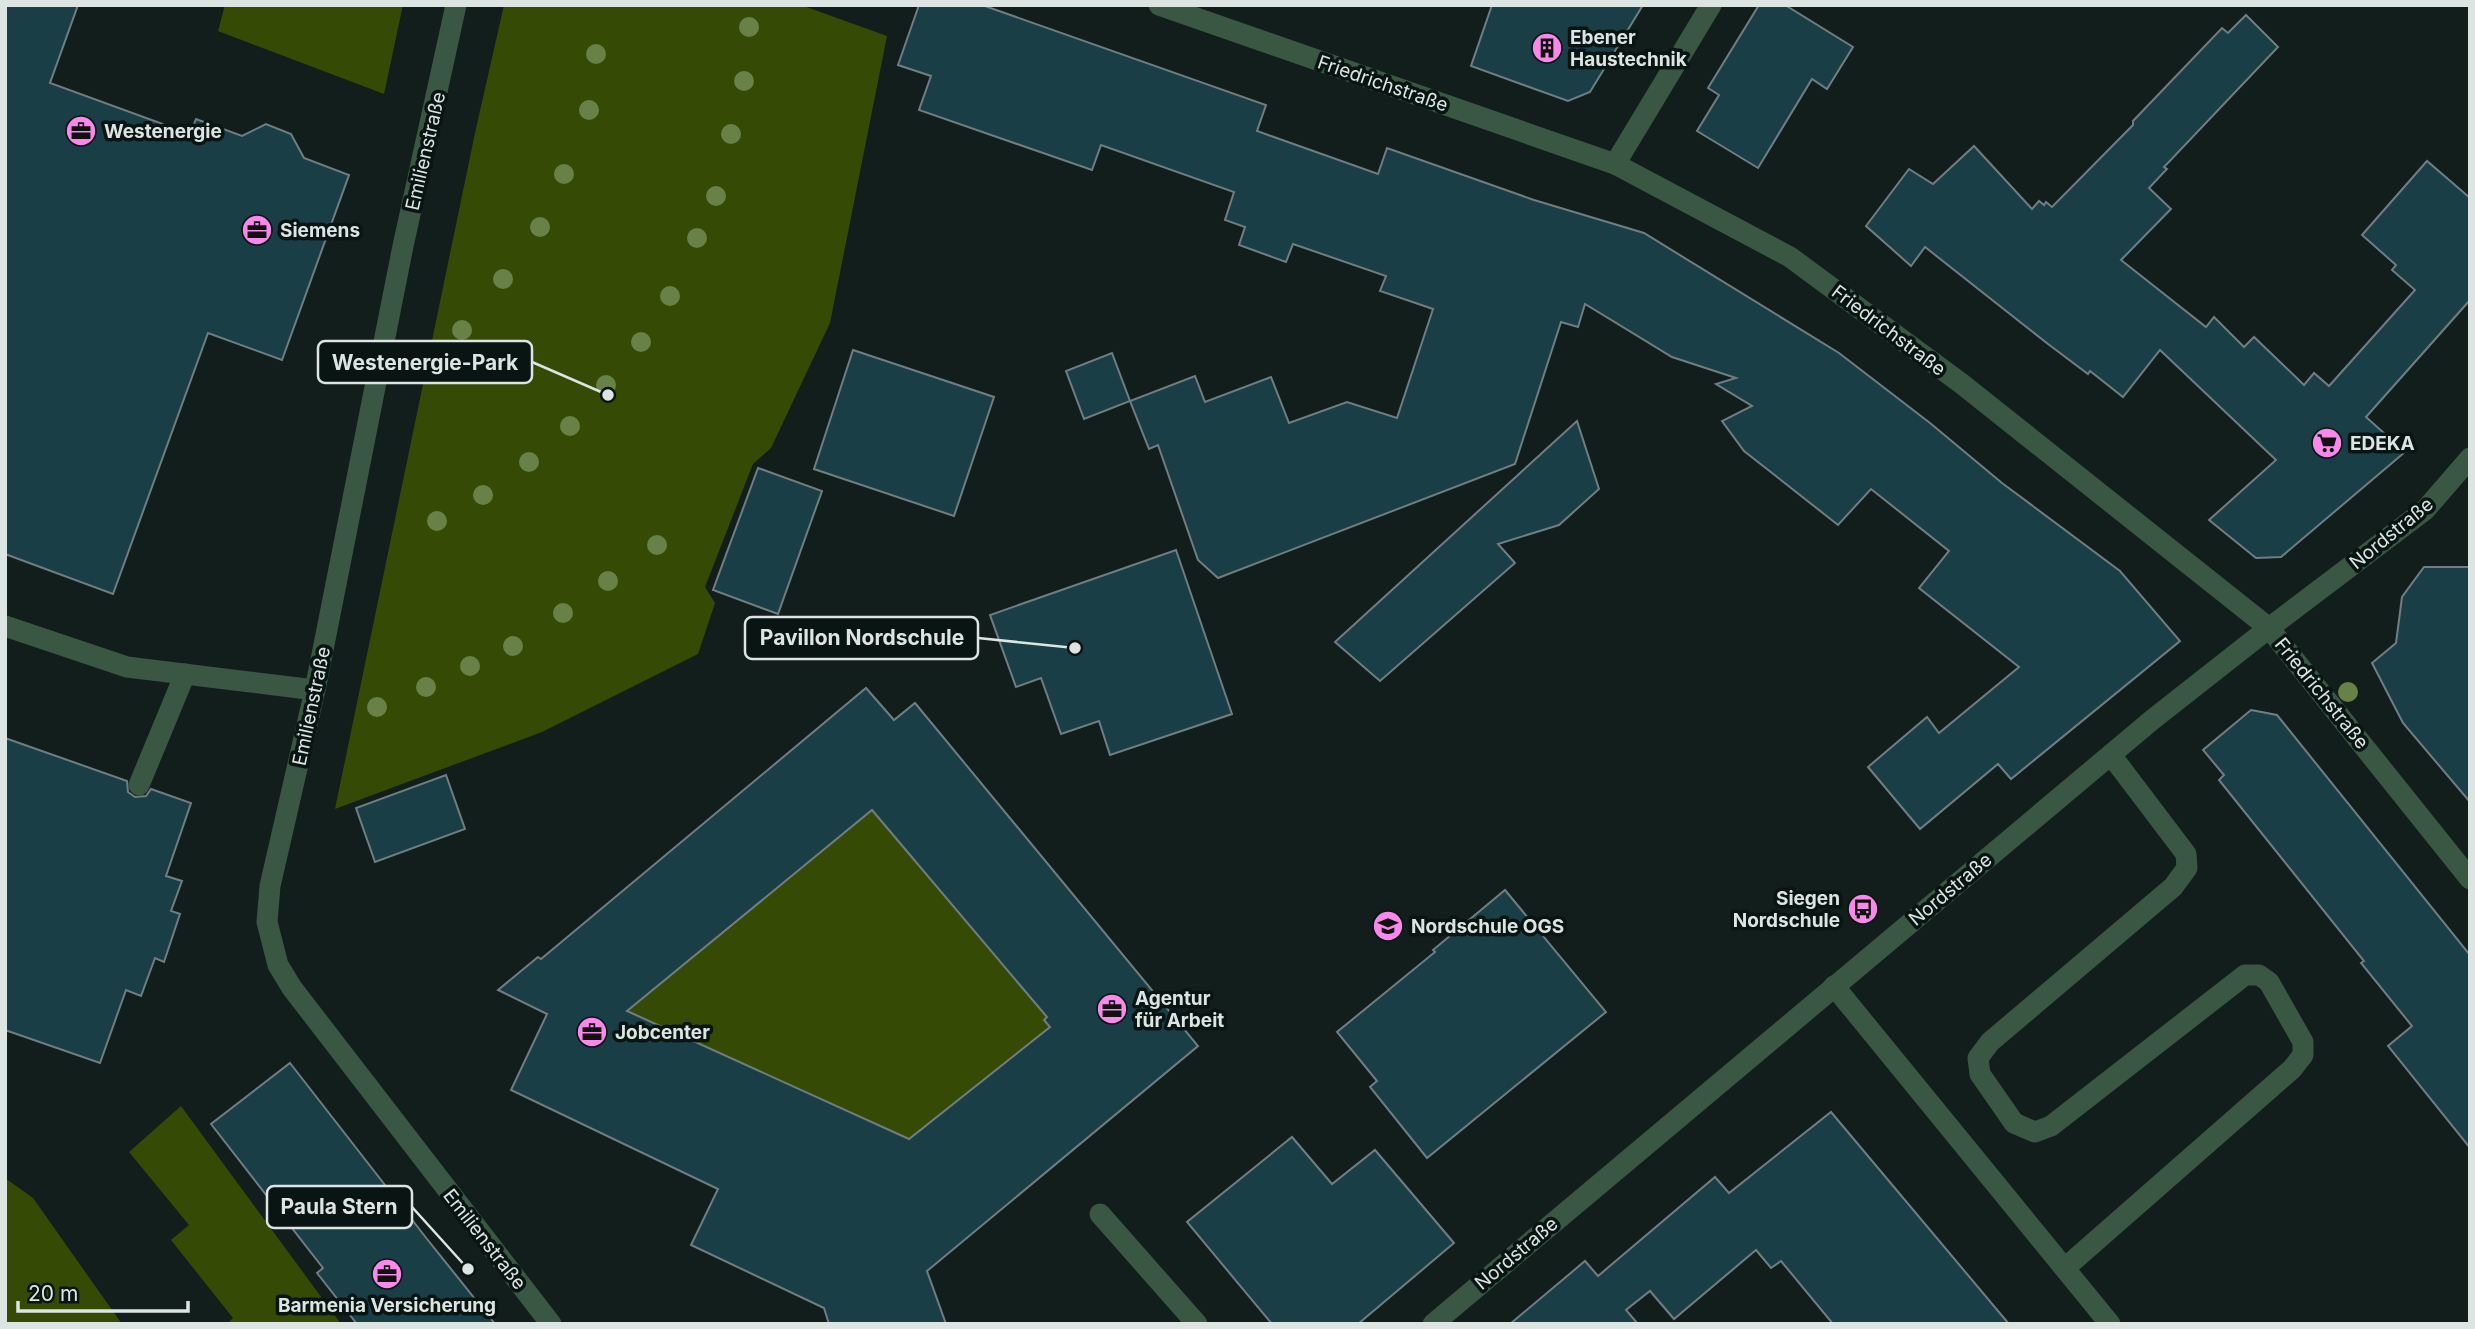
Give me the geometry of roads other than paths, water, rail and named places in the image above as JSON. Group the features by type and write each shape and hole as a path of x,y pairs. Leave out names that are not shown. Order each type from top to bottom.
{"street":[{"name":"Emilienstraße","path":"456,5 403,246 315,690 270,886 267,922 278,965 292,988 551,1324"},
{"name":"Friedrichstraße","path":"1159,5 1615,163 1790,257 1962,384 2269,628 2470,879"},
{"path":"1615,163 1711,5"},
{"name":"Nordstraße","path":"1433,1324 2111,755 2269,628 2426,510 2470,458"},
{"path":"5,626 127,667 315,690"},
{"path":"139,785 185,674"},
{"path":"2065,1268 2292,1069 2303,1055 2303,1042 2269,982 2259,975 2245,975 2051,1126 2035,1132 2014,1123 1980,1074 1978,1058 1990,1042 2173,887 2187,869 2186,854 2111,755"},
{"path":"1834,986 2110,1324"},
{"path":"1100,1214 1197,1324"}],"place":[{"name":"Ebener Haustechnik","path":"1547,48"},
{"name":"Westenergie","path":"81,131"},
{"name":"Siemens","path":"257,230"},
{"name":"Westenergie-Park","path":"608,395"},
{"name":"EDEKA","path":"2327,443"},
{"name":"Pavillon Nordschule","path":"1075,648"},
{"name":"Siegen Nordschule","path":"1863,909"},
{"name":"Nordschule OGS","path":"1388,926"},
{"name":"Agentur für Arbeit","path":"1112,1009"},
{"name":"Jobcenter","path":"592,1032"},
{"name":"Paula Stern","path":"468,1269"},
{"name":"Barmenia Versicherung","path":"387,1274"}]}
